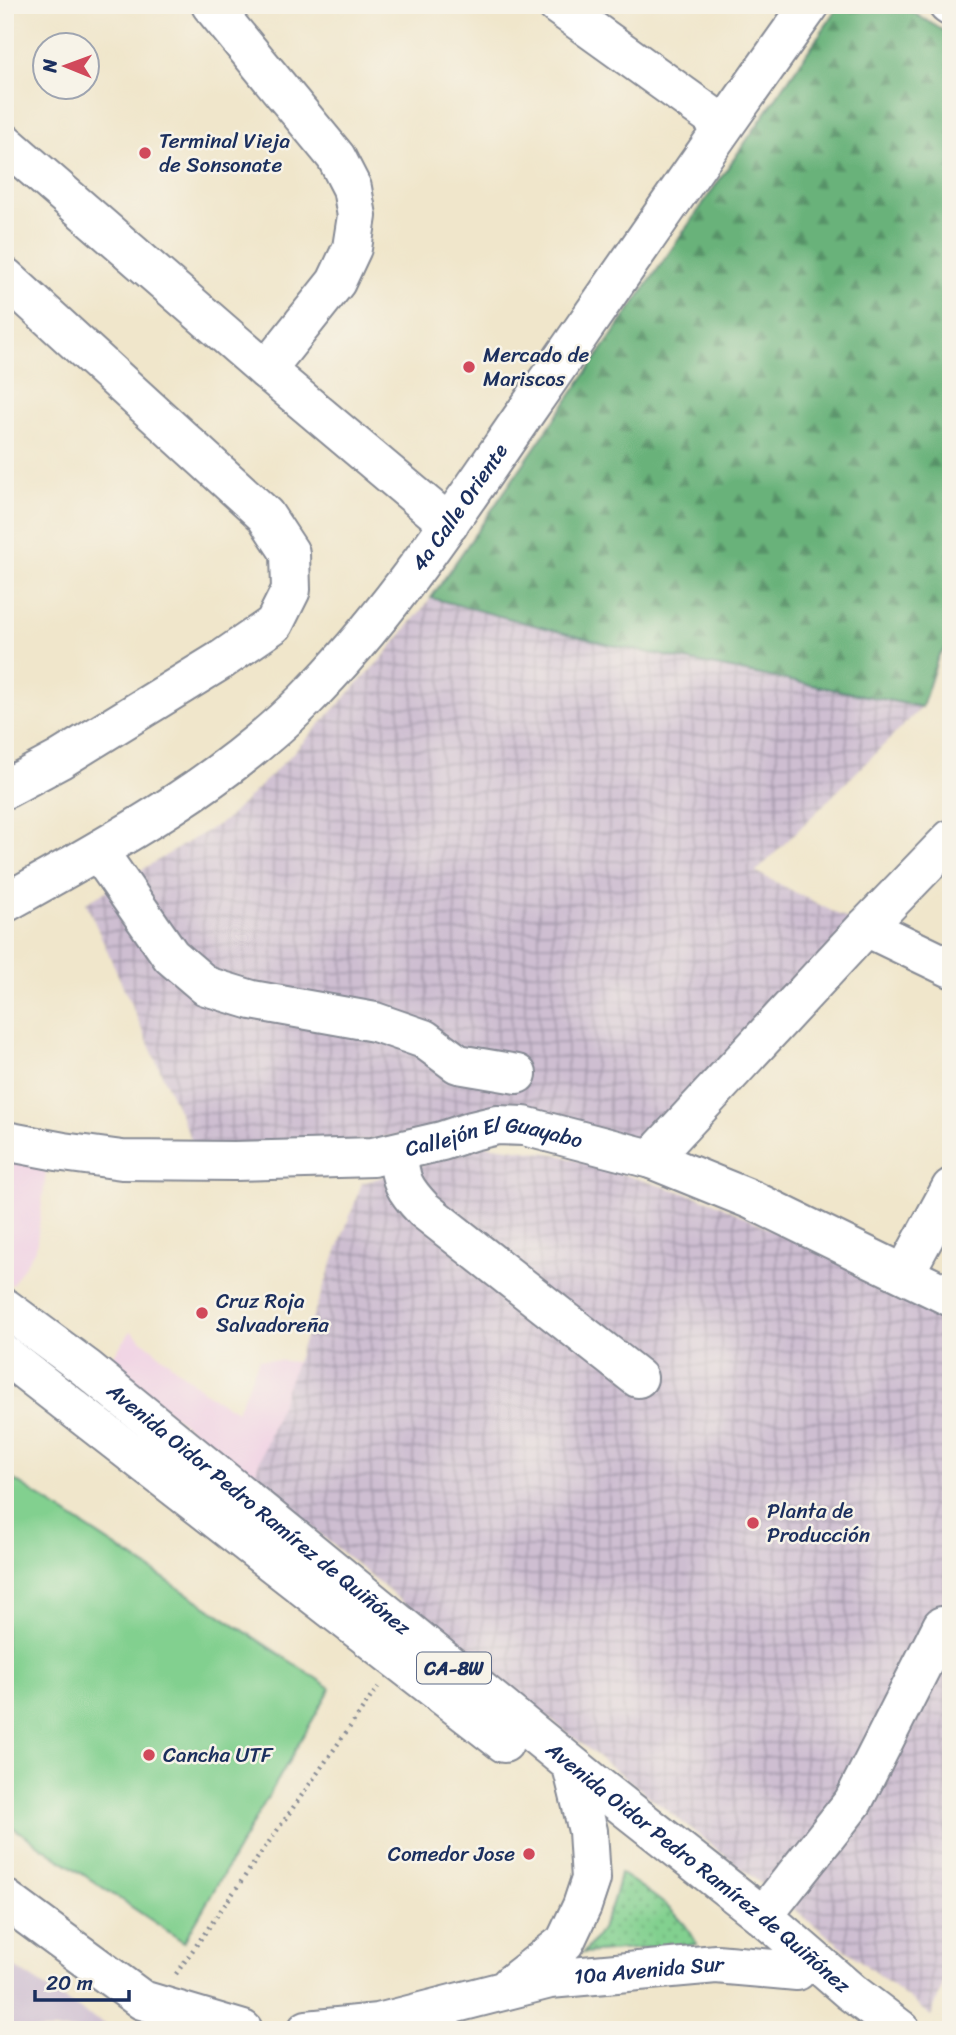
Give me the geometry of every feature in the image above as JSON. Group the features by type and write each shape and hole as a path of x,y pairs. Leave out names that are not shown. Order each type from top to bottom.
{"street":[{"path":"211,5 336,157 352,188 357,216 352,248 336,282 266,370"},
{"path":"557,5 724,125"},
{"name":"4a Calle Oriente","path":"5,904 98,851 221,772 304,701 384,610 449,524 810,5"},
{"path":"5,143 266,370 449,524"},
{"path":"5,276 265,515 290,553 291,590 274,624 200,674 59,760 5,789"},
{"path":"651,1159 951,839"},
{"path":"98,851 171,956 206,986 252,1000 375,1022 424,1039 458,1064 517,1074"},
{"path":"866,927 951,968"},
{"name":"Callejón El Guayabo","path":"5,1141 122,1160 234,1161 373,1157 497,1125 524,1126 651,1159 752,1200 951,1297"},
{"path":"397,1152 406,1191 424,1210 638,1378"},
{"path":"905,1273 951,1188"},
{"name":"Avenida Oidor Pedro Ramírez de Quiñónez","path":"5,1308 86,1368 572,1766 763,1916 851,1992 901,2030"},
{"name":"Avenida Oidor Pedro Ramírez de Quiñónez","path":"5,1355 582,1802 870,2030"},
{"path":"763,1916 853,1802 942,1626"},
{"name":"10a Avenida Sur","path":"501,1992 565,1942 591,1879 589,1831 572,1766"},
{"path":"5,1899 143,2011 243,2030"},
{"name":"10a Avenida Sur","path":"307,2030 378,2023 550,1979 716,1964 797,1971"}],"path":[{"path":"143,2011 397,1660"}],"shaded area":[{"path":"431,598 610,645 922,707 756,872 853,922 647,1142 417,1132 343,1144 194,1146 86,903 227,819 384,656"},
{"path":"485,1145 556,1154 711,1201 951,1315 951,1964 931,2016 447,1639 253,1479 362,1183"},
{"path":"5,1158 47,1166 36,1248 12,1285 5,1280"},
{"path":"131,1331 206,1393 237,1411 259,1359 297,1362 253,1479 108,1363"},
{"path":"5,1961 83,2012 115,2030 5,2030"}],"green space":[{"path":"840,5 900,5 951,35 951,643 938,657 922,707 610,645 431,598"},
{"name":"Cancha UTF","path":"5,1474 331,1688 184,1942 5,1822"},
{"path":"620,1873 673,1912 697,1944 583,1953 608,1916"}],"place":[{"name":"Terminal Vieja de Sonsonate","path":"145,153"},
{"name":"Mercado de Mariscos","path":"469,367"},
{"name":"Cruz Roja Salvadoreña","path":"202,1313"},
{"name":"Planta de Producción","path":"753,1523"},
{"name":"Cancha UTF","path":"149,1755"},
{"name":"Comedor Jose","path":"529,1854"}]}
